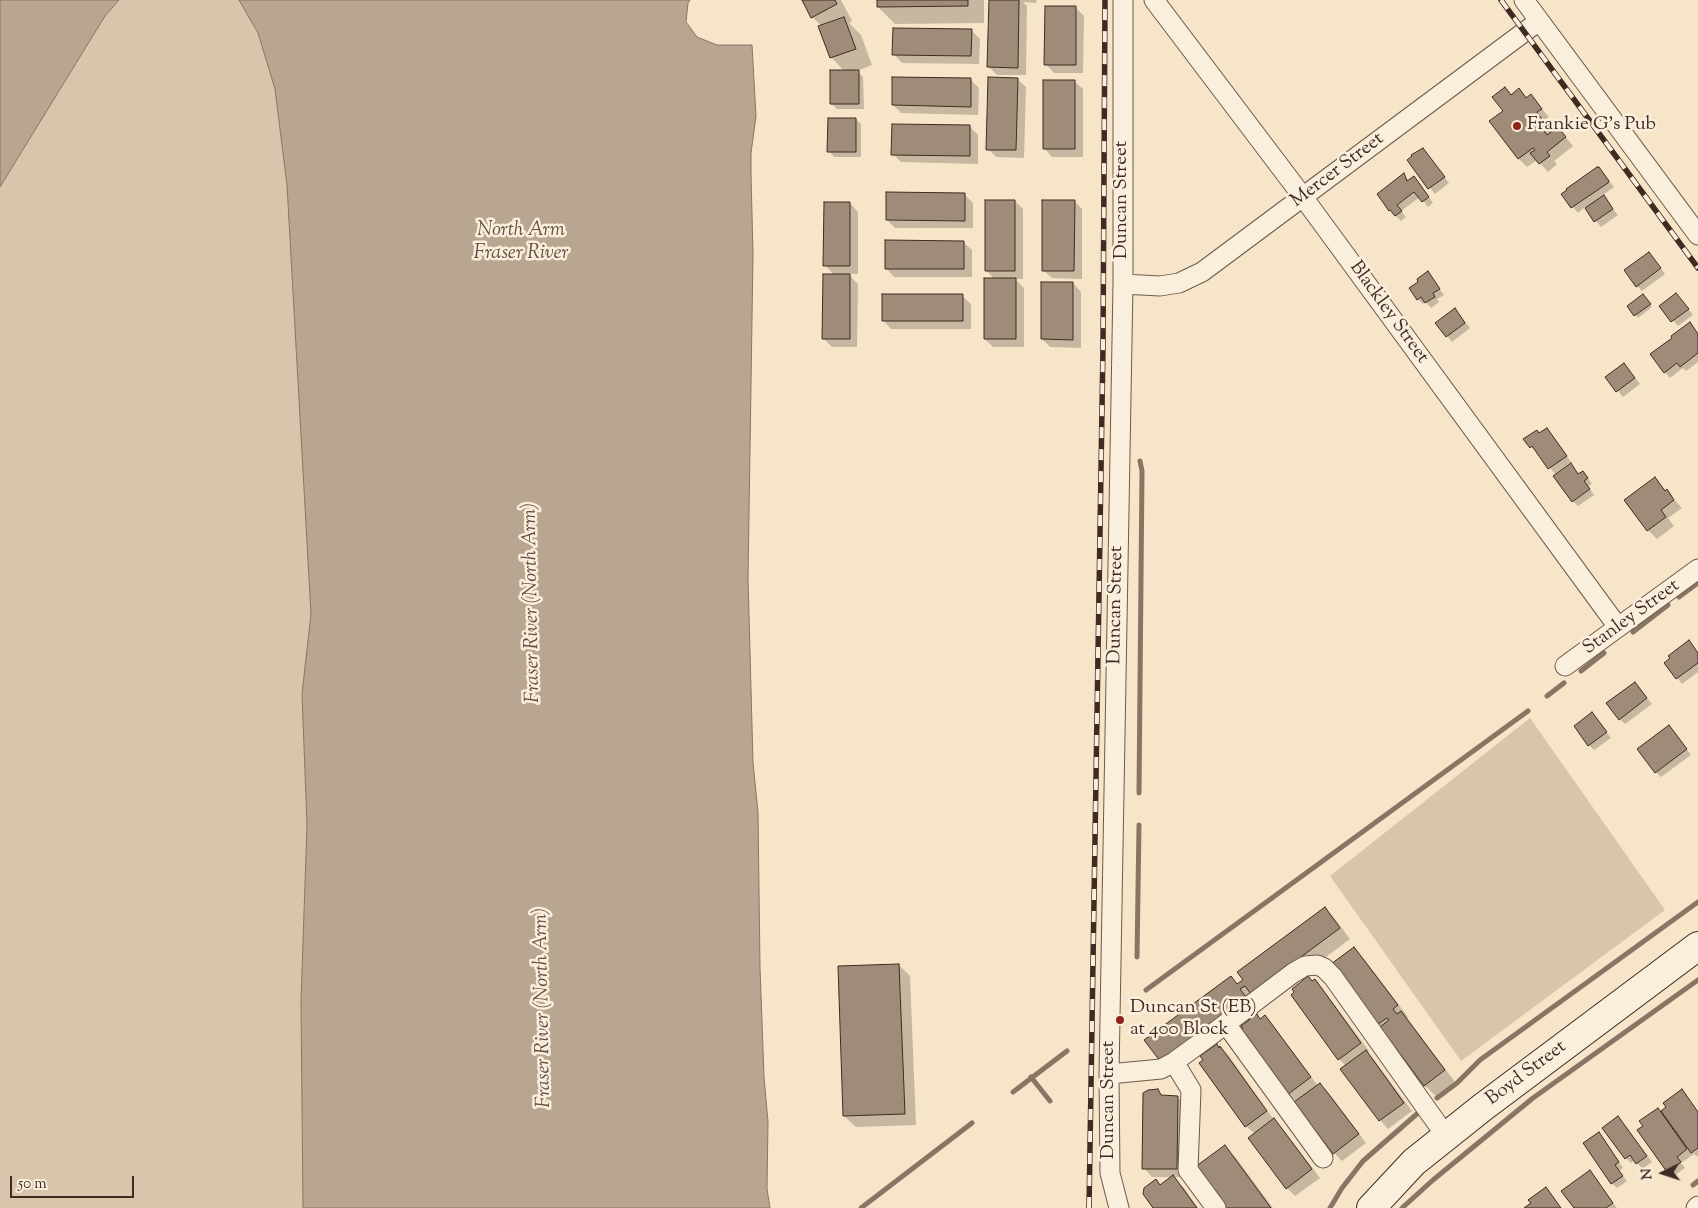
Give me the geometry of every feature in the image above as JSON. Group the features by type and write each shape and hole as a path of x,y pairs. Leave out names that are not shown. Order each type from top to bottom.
{"main road":[{"name":"Boyd Street","path":"1370,1208 1414,1162 1446,1136 1696,948"}],"street":[{"name":"Duncan Street","path":"1119,1208 1110,1173 1109,1074 1123,284 1124,0"},
{"name":"Blackley Street","path":"1154,0 1303,198 1618,628"},
{"path":"1524,0 1698,235"},
{"name":"Mercer Street","path":"1123,284 1160,286 1179,283 1202,272 1539,21"},
{"name":"Stanley Street","path":"1565,666 1698,569"},
{"path":"1109,1074 1161,1069 1174,1062 1293,973 1306,966 1317,965 1324,968 1333,977 1446,1136"},
{"path":"1226,1024 1323,1158"},
{"path":"1174,1062 1191,1090 1188,1170 1216,1208"}],"shaded area":[{"path":"119,0 239,0 258,33 275,89 287,185 311,614 302,694 307,825 301,1001 303,1208 0,1208 0,187 105,16"},
{"path":"1530,718 1665,910 1461,1061 1330,876"}],"water":[{"path":"0,0 119,0 105,16 0,187"},
{"name":"North Arm Fraser River","path":"239,0 690,0 686,22 697,37 717,45 752,45 756,116 751,153 753,254 748,578 753,763 758,812 760,967 764,1077 768,1122 767,1189 770,1208 303,1208 301,1001 307,825 302,694 311,614 287,185 275,89 258,33"}],"building":[{"path":"802,0 835,0 837,4 811,18"},
{"path":"877,0 968,0 968,6 877,7"},
{"path":"989,0 1019,0 1018,68 987,67"},
{"path":"1045,6 1076,6 1076,65 1044,65"},
{"path":"844,17 856,49 830,58 818,26"},
{"path":"893,28 972,29 971,56 892,55"},
{"path":"830,70 859,70 859,104 830,104"},
{"path":"892,77 971,78 971,107 892,105"},
{"path":"988,77 1018,78 1016,150 986,150"},
{"path":"1043,80 1075,80 1075,149 1043,149"},
{"name":"Frankie G's Pub","path":"1505,87 1511,95 1519,88 1526,98 1531,94 1542,109 1537,112 1544,122 1540,125 1547,135 1558,127 1566,137 1547,152 1550,156 1539,164 1530,153 1535,150 1533,148 1518,159 1489,121 1503,111 1492,97"},
{"path":"828,118 856,118 856,152 827,152"},
{"path":"892,124 970,125 970,156 891,155"},
{"path":"1423,148 1445,177 1428,189 1407,160 1411,155"},
{"path":"1599,167 1609,181 1608,183 1571,208 1561,194"},
{"path":"1404,173 1407,181 1414,176 1429,197 1422,202 1414,192 1397,205 1402,211 1395,216 1377,194"},
{"path":"886,192 965,193 965,221 886,220"},
{"path":"1604,195 1613,209 1594,222 1585,208"},
{"path":"985,200 1015,200 1015,271 985,271"},
{"path":"1042,200 1075,200 1074,271 1042,271"},
{"path":"824,202 850,202 850,266 823,266"},
{"path":"885,240 964,241 964,269 885,269"},
{"path":"1649,252 1661,268 1636,287 1624,270"},
{"path":"1428,271 1440,289 1433,293 1435,297 1425,303 1421,297 1417,300 1409,288 1418,282 1417,279"},
{"path":"823,274 850,274 850,339 822,339"},
{"path":"984,278 1016,278 1016,339 984,339"},
{"path":"1041,282 1073,282 1073,340 1041,339"},
{"path":"1676,293 1689,309 1671,322 1659,306"},
{"path":"882,294 963,294 963,321 882,321"},
{"path":"1643,294 1651,304 1634,316 1627,306"},
{"path":"1455,308 1465,323 1446,337 1435,323"},
{"path":"1690,322 1698,334 1698,353 1680,367 1677,363 1664,373 1650,354"},
{"path":"1624,363 1635,378 1616,392 1605,377"},
{"path":"1547,428 1567,456 1548,469 1532,446 1530,448 1523,439 1537,430 1539,433"},
{"path":"1571,463 1578,474 1583,471 1588,478 1584,481 1590,489 1572,502 1553,476"},
{"path":"1655,477 1665,491 1667,489 1674,500 1661,510 1666,517 1647,531 1624,500"},
{"path":"1689,640 1698,653 1698,663 1676,679 1664,663 1670,658 1668,656"},
{"path":"1635,682 1647,698 1619,720 1606,703"},
{"path":"1592,712 1607,732 1588,746 1574,726"},
{"path":"1669,725 1687,749 1655,773 1637,749"},
{"path":"1325,907 1340,928 1251,994 1245,986 1240,989 1246,997 1160,1061 1144,1040 1231,976 1237,984 1243,980 1237,972"},
{"path":"1354,947 1398,1005 1393,1009 1397,1014 1401,1011 1445,1070 1424,1086 1380,1027 1389,1020 1387,1018 1377,1025 1331,964"},
{"path":"899,964 905,1114 843,1116 838,966"},
{"path":"1308,976 1312,981 1315,979 1361,1043 1338,1060 1291,995 1294,992 1292,989"},
{"path":"1257,1014 1260,1019 1265,1015 1311,1077 1287,1095 1240,1032 1243,1029 1241,1026"},
{"path":"1217,1044 1267,1111 1245,1127 1199,1063 1203,1060 1200,1056"},
{"path":"1366,1050 1404,1103 1379,1121 1340,1069"},
{"path":"1320,1083 1359,1134 1333,1154 1294,1102"},
{"path":"1158,1089 1161,1095 1178,1096 1177,1169 1142,1169 1143,1093 1148,1090"},
{"path":"1682,1089 1698,1112 1698,1148 1691,1153 1661,1111 1666,1107 1663,1103"},
{"path":"1658,1108 1687,1149 1677,1157 1681,1162 1667,1172 1637,1130 1643,1126 1639,1121"},
{"path":"1618,1116 1647,1156 1636,1164 1630,1155 1625,1159 1602,1128"},
{"path":"1274,1118 1312,1169 1286,1189 1248,1138"},
{"path":"1599,1132 1619,1162 1615,1165 1623,1176 1611,1184 1583,1143"},
{"path":"1225,1145 1271,1208 1226,1208 1195,1167"},
{"path":"1590,1170 1613,1203 1606,1208 1574,1208 1561,1191"},
{"path":"1173,1175 1197,1208 1153,1208 1143,1194 1144,1188 1156,1179 1160,1185"},
{"path":"1546,1187 1561,1208 1524,1208 1531,1203 1528,1200"}],"waterway":[{"path":"1139,793 1142,471 1140,461"},
{"path":"1679,597 1698,583"},
{"path":"1633,632 1668,605"},
{"path":"1581,671 1604,653"},
{"path":"1547,696 1564,683"},
{"path":"1146,990 1528,711"},
{"path":"1137,957 1139,825"},
{"path":"1437,1098 1457,1083 1480,1060 1698,902"},
{"path":"1402,1208 1433,1180 1533,1098 1698,980"},
{"path":"1013,1092 1067,1051"},
{"path":"1031,1077 1050,1101"},
{"path":"1330,1208 1342,1188 1363,1161 1418,1113"},
{"path":"861,1208 972,1123"},
{"path":"1693,1185 1698,1181"}],"railway":[{"path":"1089,1208 1103,347 1105,0"},
{"path":"1501,0 1698,268"}],"place":[{"name":"Frankie G's Pub","path":"1517,126"},
{"name":"Duncan St (EB) at 400 Block","path":"1120,1020"}],"water label":[{"name":"Fraser River (North Arm)","path":"533,603"},
{"name":"Fraser River (North Arm)","path":"544,1008"}]}
